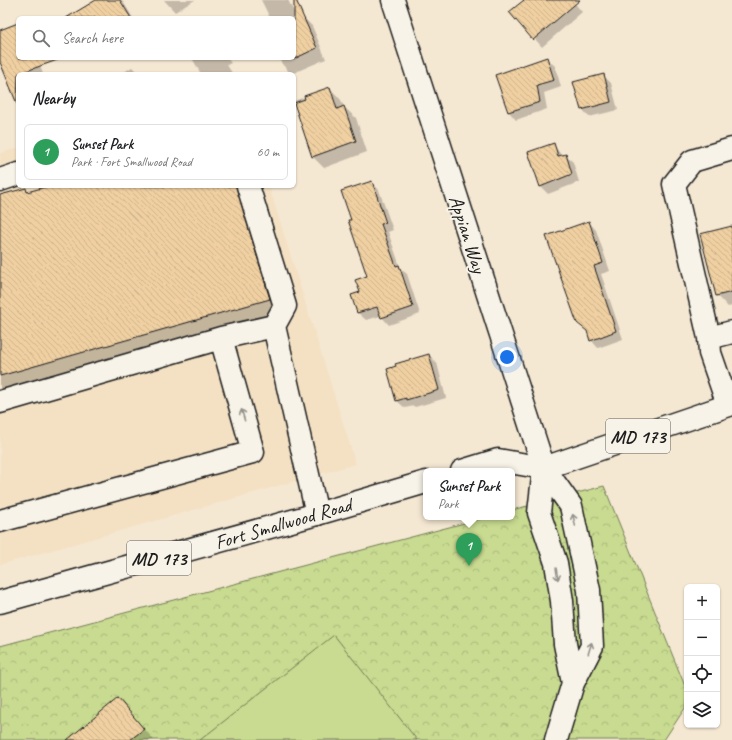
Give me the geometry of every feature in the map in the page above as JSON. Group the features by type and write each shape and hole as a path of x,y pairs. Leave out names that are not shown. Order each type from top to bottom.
{"main road":[{"name":"Appian Way","path":"393,0 544,468"},
{"path":"730,405 710,353 709,338 674,184 692,161 732,149"},
{"path":"0,180 16,175"},
{"path":"249,188 284,306 274,326 318,514"},
{"path":"0,402 221,338 274,326"},
{"path":"709,338 732,332"},
{"path":"0,520 253,452 221,338"},
{"name":"MD 173","path":"472,468 498,460 544,468 730,405"},
{"path":"544,468 540,513 556,563 562,601 565,644 573,683"},
{"path":"544,468 571,506 589,590 592,646 573,683 556,740"},
{"name":"Fort Smallwood Road","path":"0,602 318,514 423,483"}],"shaded area":[{"path":"16,149 16,188 270,188 356,464 0,565 0,153"}],"green space":[{"path":"604,486 684,684 684,710 664,740 0,740 0,646 476,520 515,520 515,509"},
{"path":"334,635 417,740 200,740"}],"building":[{"path":"96,0 120,0 130,16 69,16"},
{"path":"294,0 296,0 317,48 296,58 296,16 294,16"},
{"path":"524,0 580,0 533,40 509,12"},
{"path":"16,24 16,60 57,60 24,72 16,72 16,102 0,62 0,30"},
{"path":"547,57 554,80 537,85 540,102 508,112 495,75"},
{"path":"604,74 611,102 581,110 573,82"},
{"path":"330,87 337,109 344,106 356,141 312,157 296,109 296,102 305,99 304,96"},
{"path":"554,143 558,156 566,154 572,174 540,187 528,152"},
{"path":"372,181 386,223 381,224 396,266 399,265 413,307 381,318 377,307 357,313 351,295 360,292 355,280 367,276 348,220 351,220 341,191"},
{"path":"26,188 27,192 42,188 237,188 270,299 0,376 0,195"},
{"path":"589,221 603,263 594,266 616,331 590,341 587,331 577,323 546,236"},
{"path":"732,226 732,292 716,296 700,234"},
{"path":"429,354 439,390 406,400 406,398 396,401 387,369 396,366 395,364"},
{"path":"118,698 144,729 130,740 67,740"}],"place":[{"name":"Sunset Park","path":"469,566"}]}
